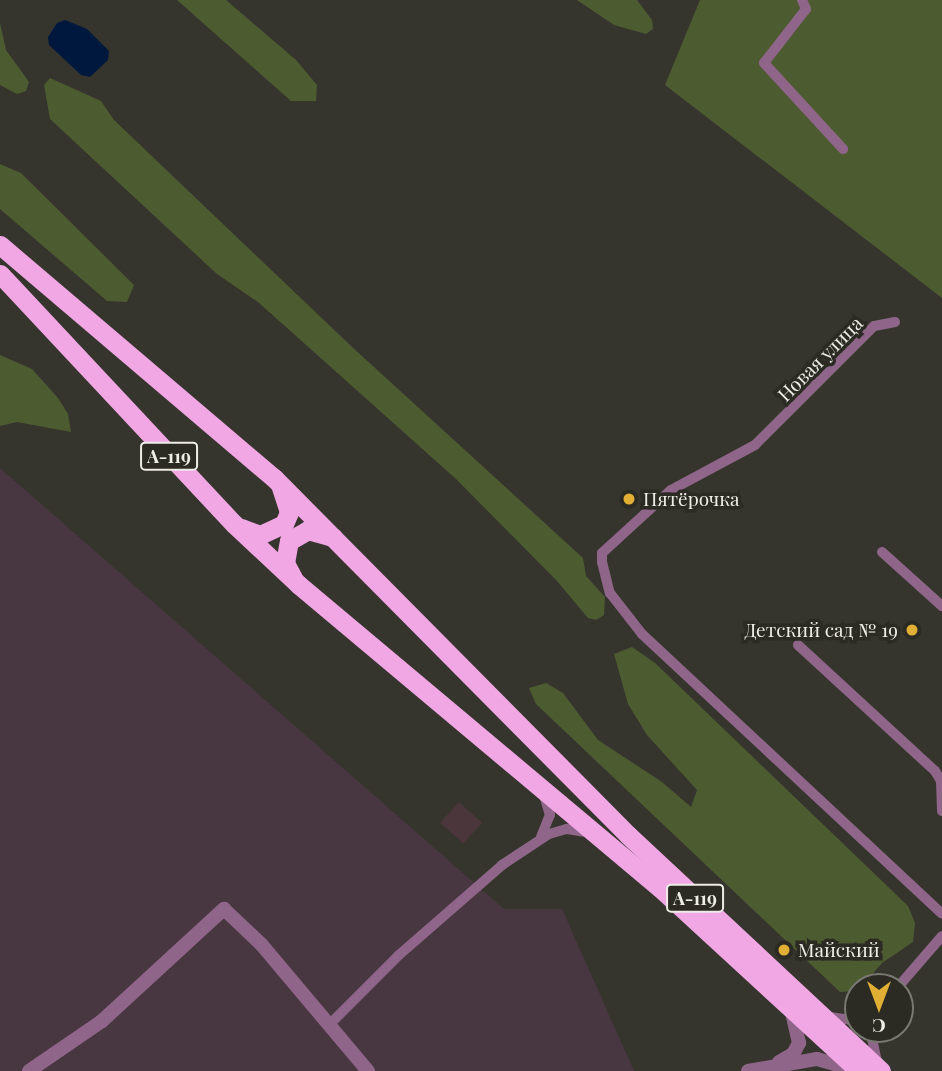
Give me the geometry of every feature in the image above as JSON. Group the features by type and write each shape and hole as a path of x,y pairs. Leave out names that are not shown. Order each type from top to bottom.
{"highway":[{"name":"А-119","path":"0,246 274,478 628,835 882,1071"},
{"name":"А-119","path":"0,274 234,524 299,585 604,840 789,1006 857,1071"},
{"path":"234,524 260,535 284,524 287,496 274,478"},
{"path":"299,585 285,563 289,541 308,530 337,539"}],"street":[{"path":"802,0 806,9 764,63 843,149"},
{"name":"Новая улица","path":"895,322 874,326 775,429 755,445 671,490 602,553 606,583 642,634 691,685 942,914"},
{"path":"882,552 942,606"},
{"path":"798,645 935,771 941,781 942,811"},
{"path":"538,786 550,815 539,839"},
{"path":"328,1026 461,899 539,839 577,829 604,840"},
{"path":"29,1071 102,1021 224,909 261,944 368,1071"},
{"path":"910,973 942,936"},
{"path":"768,1066 793,1054 799,1043 799,1028 789,1006"},
{"path":"813,1008 844,1021"},
{"path":"870,1043 882,1071"},
{"path":"748,1071 817,1059 857,1071"}],"shaded area":[{"path":"0,468 504,909 562,909 634,1071 0,1071"},
{"path":"459,802 482,823 463,844 440,823"}],"green space":[{"path":"177,0 226,0 296,60 317,85 316,101 291,101"},
{"path":"577,0 637,0 652,20 653,29 646,34 614,25"},
{"path":"700,0 942,0 942,298 665,85"},
{"path":"0,23 6,50 29,82 26,91 17,94 0,85"},
{"path":"50,78 101,101 114,120 351,346 583,558 586,576 605,597 604,615 596,620 588,618 557,581 456,479 258,302 217,274 50,119 44,85"},
{"path":"0,164 21,173 134,285 127,302 107,301 0,209"},
{"path":"0,355 32,369 58,398 68,414 71,432 17,422 0,426"},
{"path":"632,647 655,663 908,906 915,923 913,942 882,963 873,973 844,973 844,992 840,992 536,704 529,688 546,683 563,693 598,740 662,782 691,807 697,790 647,735 628,704 614,654"}],"water":[{"path":"65,20 87,29 109,51 108,60 90,77 81,75 49,45 48,37 57,23"}],"place":[{"name":"Пятёрочка","path":"629,499"},
{"name":"Детский сад № 19","path":"912,630"},
{"name":"Майский","path":"784,950"}]}
